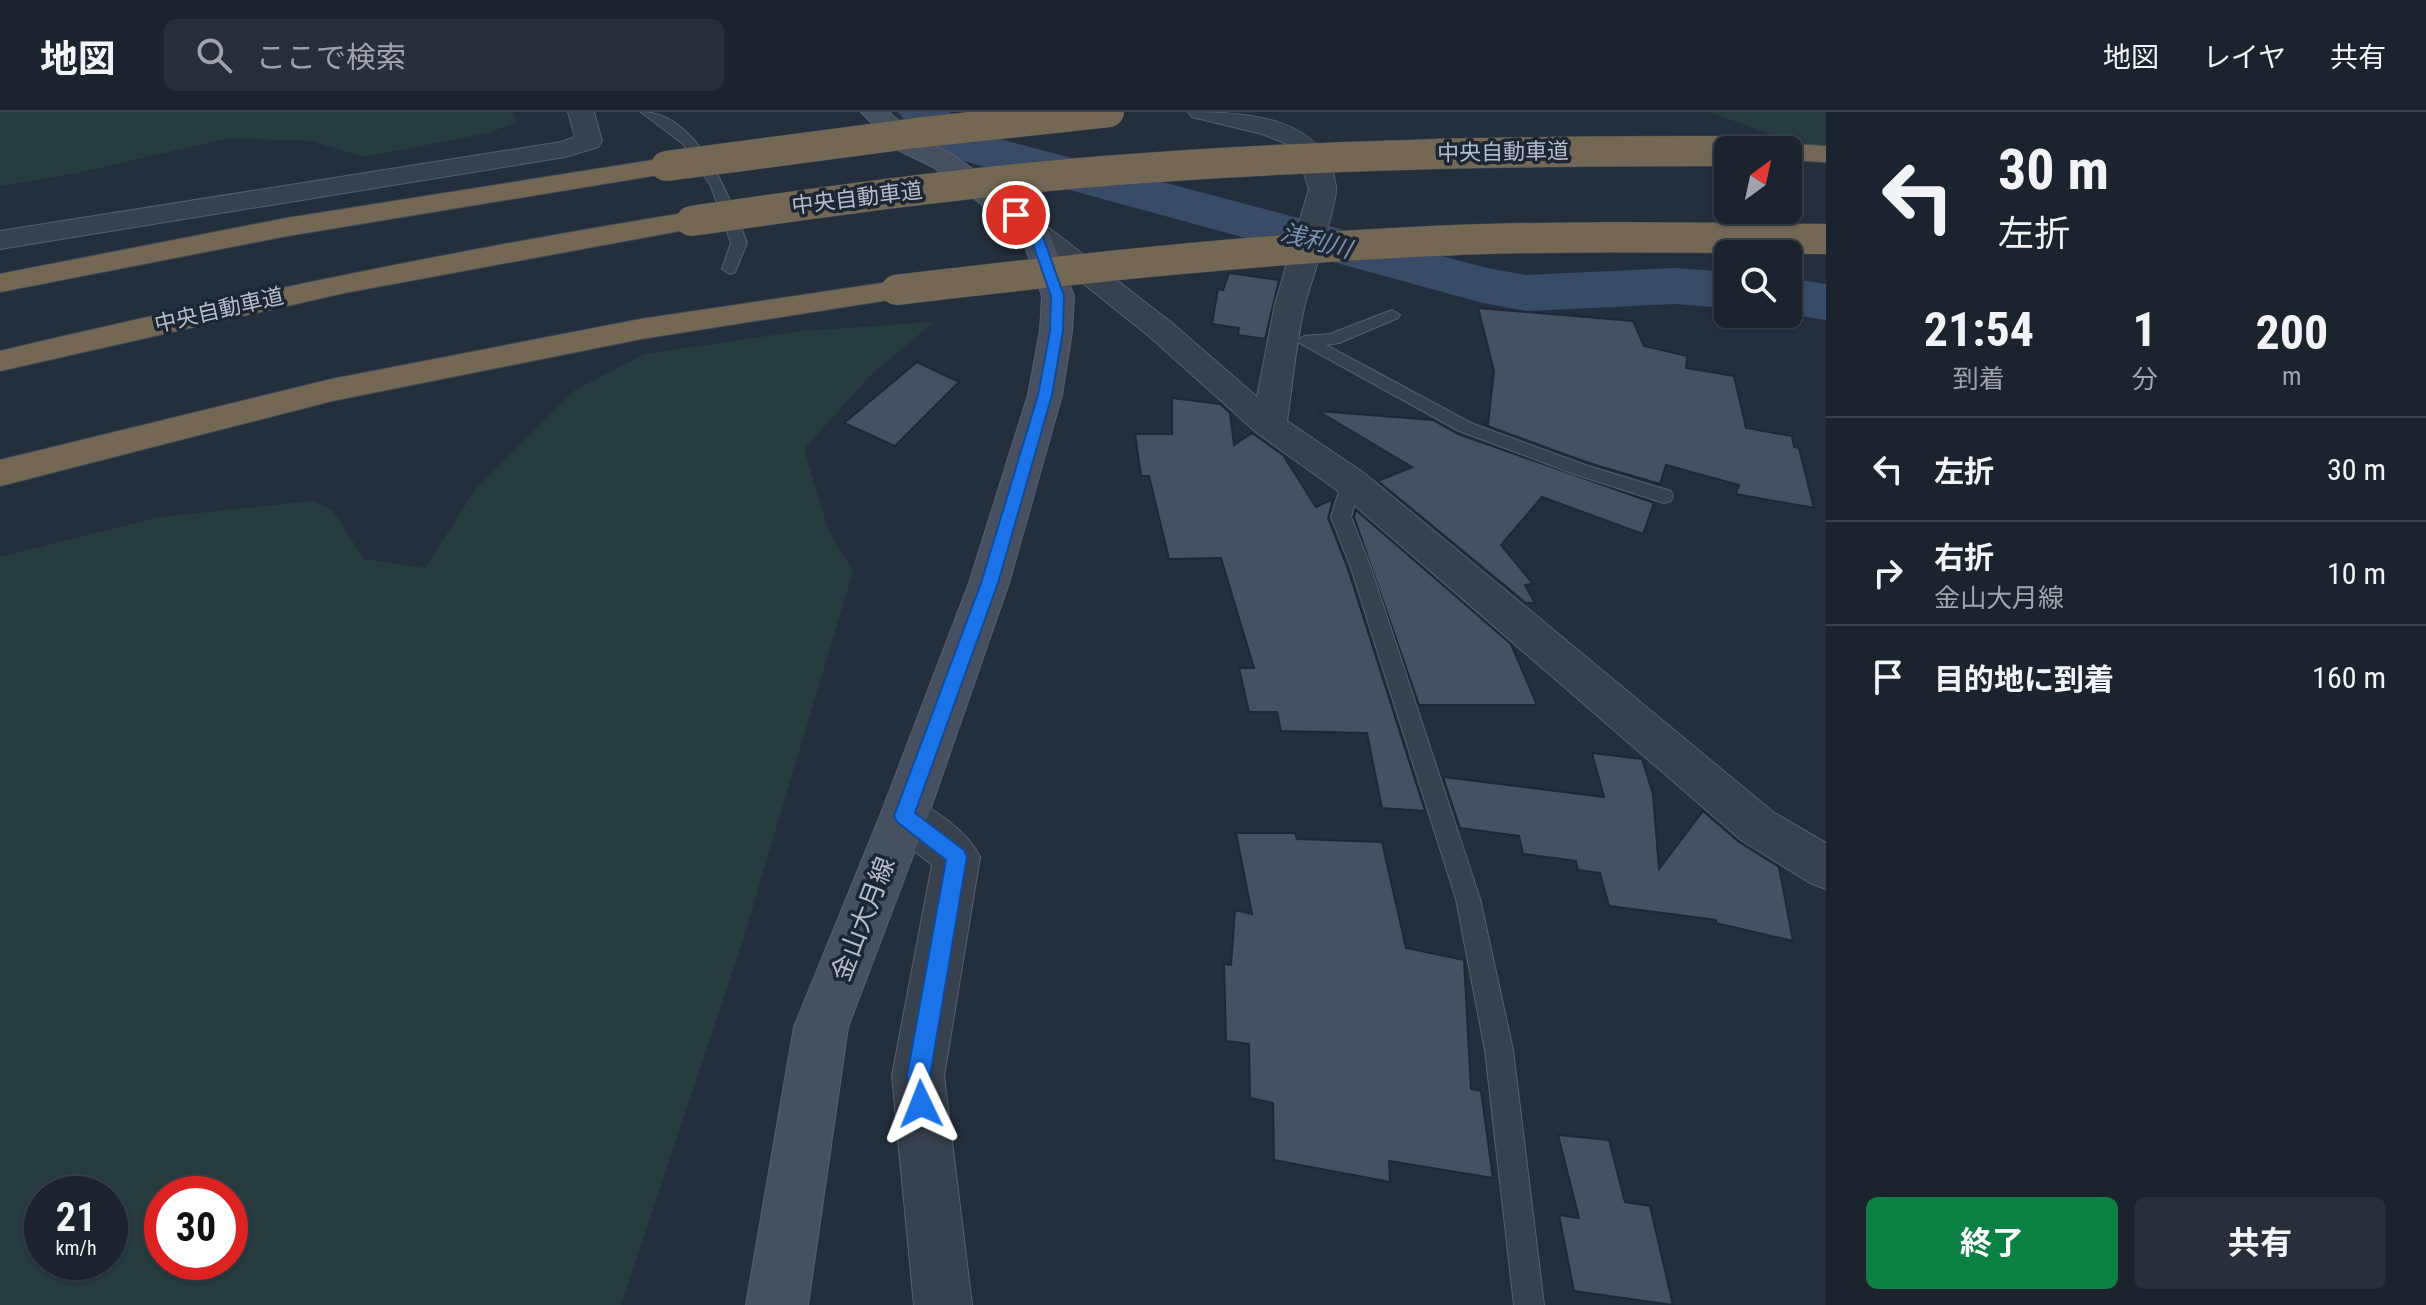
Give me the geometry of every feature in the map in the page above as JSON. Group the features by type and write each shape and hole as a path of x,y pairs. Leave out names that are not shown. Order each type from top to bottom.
{"highway":[{"path":"0,283 287,227 666,166 916,133 1109,112"},
{"name":"中央自動車道","path":"0,361 240,304 391,273 691,221 933,188 1105,171 1323,157 1526,150 1714,151"},
{"path":"1802,153 1826,154"},
{"path":"0,473 332,390 641,329 896,290 1145,260 1381,244 1599,237 1826,239"}],"main road":[{"path":"874,112 908,144 943,161 997,199 1035,231"},
{"name":"金山大月線","path":"777,1305 821,1027 904,816 989,583 1045,395 1056,331 1058,296 1035,231"}],"street":[{"path":"0,240 565,149 589,141 581,112"},
{"path":"1201,112 1270,128 1296,139 1310,151 1323,189 1290,304 1295,341 1269,425"},
{"path":"1035,231 1142,314 1269,425 1351,482 1757,826 1826,868"},
{"path":"904,816 957,857 918,1076 943,1305"}],"lane":[{"path":"648,112 688,141 718,186 739,243 730,269"},
{"path":"1295,341 1333,339 1392,315"},
{"path":"1295,341 1465,427 1581,470 1664,496"},
{"path":"1351,482 1341,517 1361,568 1468,899 1499,1050 1529,1305"}],"green space":[{"path":"0,112 513,112 516,122 488,133 363,157 312,141 230,138 77,173 0,186"},
{"path":"1709,112 1826,112 1826,154 1802,145 1802,136 1776,136"},
{"path":"934,322 872,374 804,449 829,532 853,571 742,943 621,1305 0,1305 0,557 161,517 313,501 333,511 364,559 425,568 475,490 575,390 645,354 801,331"}],"building":[{"path":"1229,273 1279,280 1265,339 1238,335 1239,328 1212,324 1218,289 1223,290"},
{"path":"1478,308 1633,321 1644,346 1687,356 1686,368 1734,376 1746,428 1792,436 1794,447 1799,448 1814,508 1736,494 1739,485 1666,465 1660,484 1589,463 1482,424 1488,424 1494,371"},
{"path":"917,362 959,382 895,446 844,423"},
{"path":"1172,398 1220,404 1230,413 1234,445 1252,433 1283,455 1316,507 1333,499 1328,518 1348,569 1425,811 1382,808 1367,733 1281,731 1277,712 1249,712 1239,668 1254,668 1221,558 1169,559 1149,476 1141,476 1135,434 1172,434"},
{"path":"1318,411 1433,420 1458,434 1654,503 1643,534 1542,497 1501,545 1533,584 1525,585 1535,603 1526,603 1378,481 1412,467"},
{"path":"1356,510 1511,644 1537,705 1419,705 1354,517"},
{"path":"1592,753 1642,759 1653,794 1659,869 1703,811 1739,842 1779,867 1793,941 1716,923 1716,920 1609,906 1600,873 1578,870 1576,861 1523,854 1519,836 1460,828 1443,777 1604,797"},
{"path":"1236,833 1295,833 1297,839 1382,842 1406,948 1464,960 1471,1089 1481,1091 1493,1178 1389,1161 1390,1182 1274,1160 1273,1103 1250,1098 1249,1044 1226,1041 1224,964 1231,965 1235,910 1252,914"},
{"path":"1558,1135 1609,1140 1625,1202 1650,1206 1673,1305 1574,1291 1559,1215 1579,1218"}],"waterway":[{"name":"浅利川","path":"923,112 946,139 956,143 1483,285 1526,293 1675,286 1714,289"},
{"name":"浅利川","path":"1802,298 1826,302"}],"route":[{"path":"921,1104 918,1076 957,857 904,816 989,583 1045,395 1056,331 1058,296 1035,231 1016,215"}]}
